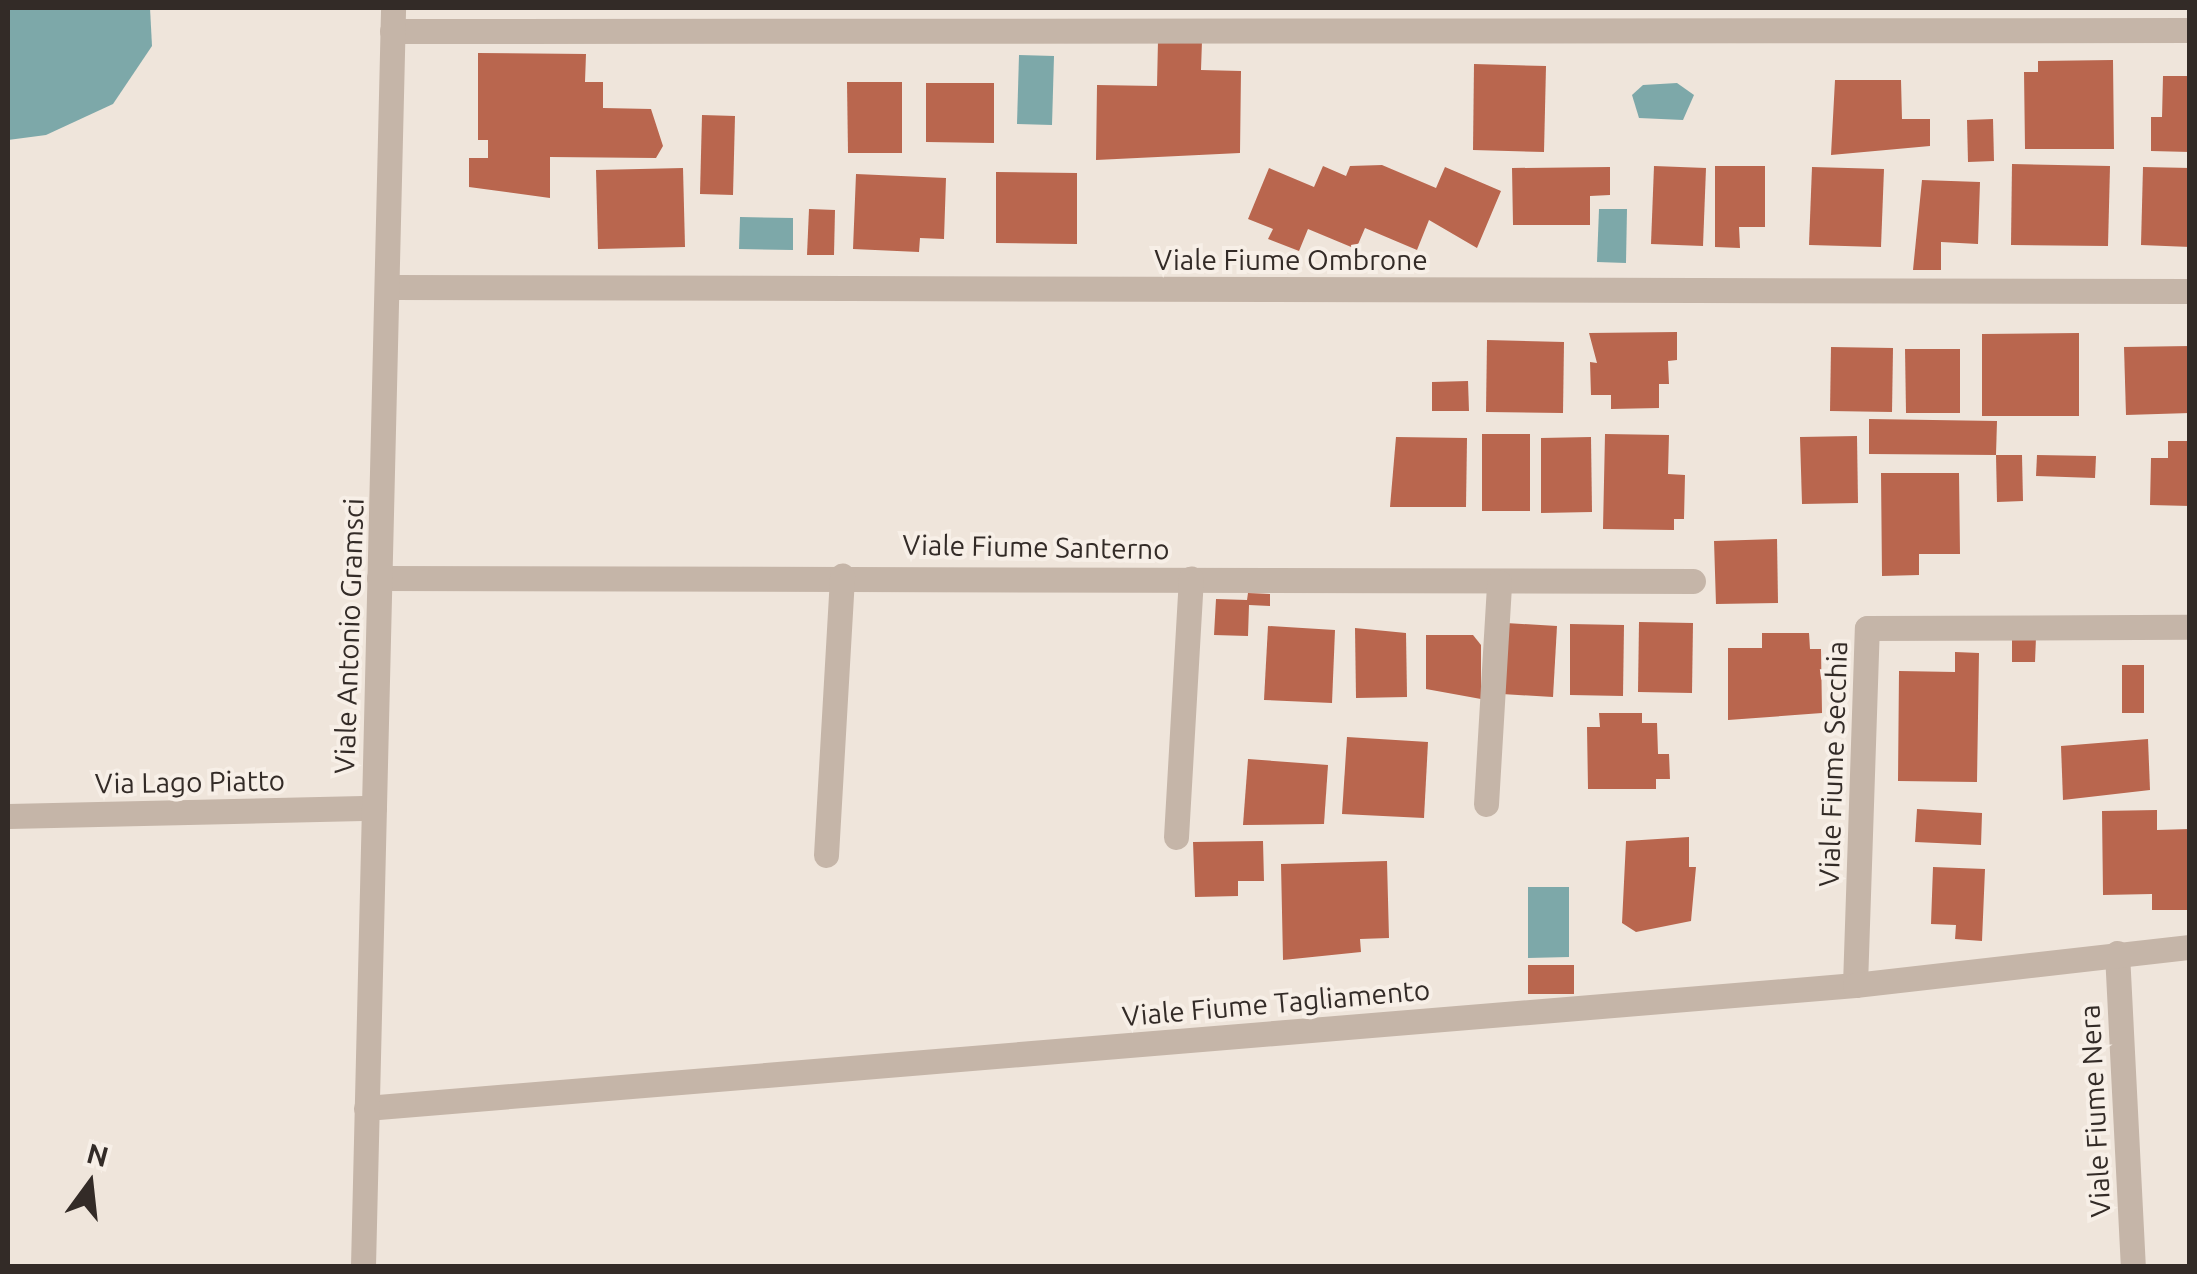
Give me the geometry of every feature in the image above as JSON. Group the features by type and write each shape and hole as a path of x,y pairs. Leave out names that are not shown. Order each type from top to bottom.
{"street":[{"path":"392,19 2190,30"},
{"name":"Viale Antonio Gramsci","path":"362,1266 379,578 392,286 392,19"},
{"name":"Viale Fiume Ombrone","path":"392,286 2190,292"},
{"path":"826,855 842,575"},
{"name":"Viale Fiume Santerno","path":"379,578 842,575 1693,581"},
{"path":"1176,837 1192,578"},
{"path":"1486,804 1499,582"},
{"name":"Viale Fiume Secchia","path":"1855,986 1868,628 2190,627"},
{"name":"Via Lago Piatto","path":"8,816 374,808"},
{"name":"Viale Fiume Tagliamento","path":"366,1108 1855,986 2190,946"},
{"name":"Viale Fiume Nera","path":"2116,953 2133,1266"}],"water":[{"path":"8,8 150,8 152,46 113,104 46,135 8,140"},
{"path":"1019,55 1054,56 1052,125 1017,124"},
{"path":"1677,83 1694,95 1683,120 1639,118 1632,95 1643,85"},
{"path":"1599,209 1627,209 1626,263 1597,262"},
{"path":"740,217 793,218 793,250 739,249"},
{"path":"1528,887 1569,887 1569,957 1528,958"}],"building":[{"path":"1158,40 1202,41 1201,70 1241,71 1240,153 1096,160 1097,85 1157,86"},
{"path":"478,53 586,54 585,82 603,82 603,108 651,109 663,146 656,158 550,157 550,198 469,187 469,158 488,158 488,140 478,140"},
{"path":"2113,60 2114,149 2025,149 2024,72 2038,72 2038,61"},
{"path":"1474,64 1546,66 1544,152 1473,150"},
{"path":"2163,76 2190,76 2190,152 2151,151 2151,117 2162,117"},
{"path":"1835,80 1901,80 1902,119 1930,119 1930,146 1831,155"},
{"path":"847,82 902,82 902,153 848,153"},
{"path":"926,83 994,83 994,143 926,142"},
{"path":"702,115 735,116 733,195 700,194"},
{"path":"1993,119 1994,161 1968,162 1967,120"},
{"path":"2012,164 2110,166 2108,246 2011,245"},
{"path":"1382,165 1436,188 1445,167 1501,191 1477,248 1429,220 1417,250 1365,228 1356,249 1308,229 1299,251 1268,239 1273,229 1248,219 1269,168 1314,187 1323,166 1346,176 1350,166"},
{"path":"1654,166 1706,168 1703,246 1651,244"},
{"path":"1715,166 1765,166 1765,227 1739,227 1740,248 1715,247"},
{"path":"1610,167 1610,195 1590,196 1590,225 1513,225 1512,168"},
{"path":"1812,167 1884,169 1881,247 1809,245"},
{"path":"2143,167 2190,168 2190,247 2141,245"},
{"path":"683,168 685,247 598,249 596,170"},
{"path":"996,172 1077,173 1077,244 996,243"},
{"path":"856,174 946,178 944,239 920,238 919,252 853,249"},
{"path":"1922,180 1980,182 1978,244 1941,242 1941,270 1913,270"},
{"path":"809,209 835,210 834,255 807,255"},
{"path":"1677,332 1677,360 1668,361 1669,384 1659,384 1659,408 1611,409 1611,395 1591,395 1590,362 1597,363 1589,333"},
{"path":"2079,333 2079,416 1982,416 1982,334"},
{"path":"1487,340 1564,342 1563,413 1486,412"},
{"path":"2190,346 2190,413 2126,415 2124,347"},
{"path":"1831,347 1893,348 1892,412 1830,411"},
{"path":"1905,349 1960,349 1960,413 1906,413"},
{"path":"1468,381 1469,411 1432,411 1432,382"},
{"path":"1869,419 1997,421 1996,455 1869,454"},
{"path":"1482,434 1530,434 1530,511 1482,511"},
{"path":"1605,434 1669,435 1668,474 1685,475 1684,519 1674,519 1674,530 1603,529"},
{"path":"1857,436 1858,503 1802,504 1800,437"},
{"path":"1396,437 1467,438 1466,507 1390,507"},
{"path":"1591,437 1592,512 1541,513 1541,438"},
{"path":"2168,441 2190,441 2190,506 2150,505 2151,458 2168,458"},
{"path":"1996,455 2022,455 2023,501 1997,502"},
{"path":"2037,455 2096,456 2095,478 2036,476"},
{"path":"1881,473 1959,473 1960,554 1919,554 1919,575 1882,576"},
{"path":"1777,539 1778,603 1716,604 1714,541"},
{"path":"1248,593 1270,594 1270,606 1249,605 1248,636 1214,635 1216,599 1247,600"},
{"path":"1639,622 1693,623 1692,693 1638,692"},
{"path":"1506,623 1557,626 1553,697 1502,694"},
{"path":"1570,624 1624,625 1623,696 1570,695"},
{"path":"1268,626 1335,630 1332,703 1264,700"},
{"path":"1355,628 1406,633 1407,697 1356,698"},
{"path":"1762,633 1809,633 1810,649 1821,649 1822,713 1728,720 1728,648 1762,648"},
{"path":"1426,635 1473,635 1481,645 1481,699 1426,689"},
{"path":"2012,636 2036,637 2035,662 2012,662"},
{"path":"1955,652 1979,653 1977,782 1898,781 1899,671 1955,672"},
{"path":"2122,665 2144,665 2144,713 2122,713"},
{"path":"1599,713 1642,713 1642,723 1657,723 1658,754 1669,754 1670,779 1656,779 1656,789 1588,789 1587,727 1600,727"},
{"path":"1347,737 1428,742 1424,818 1342,814"},
{"path":"2148,739 2150,790 2063,800 2061,746"},
{"path":"1248,759 1328,765 1324,824 1243,825"},
{"path":"1917,809 1982,813 1981,845 1915,842"},
{"path":"2157,810 2157,830 2190,829 2190,910 2152,910 2152,894 2103,895 2102,811"},
{"path":"1689,837 1689,867 1696,867 1691,921 1636,932 1622,923 1626,841"},
{"path":"1263,841 1264,881 1238,881 1238,896 1195,897 1193,842"},
{"path":"1387,861 1389,938 1360,939 1361,952 1283,960 1281,864"},
{"path":"1933,867 1985,869 1982,941 1955,939 1956,925 1931,924"},
{"path":"1528,965 1574,965 1574,994 1528,994"}]}
